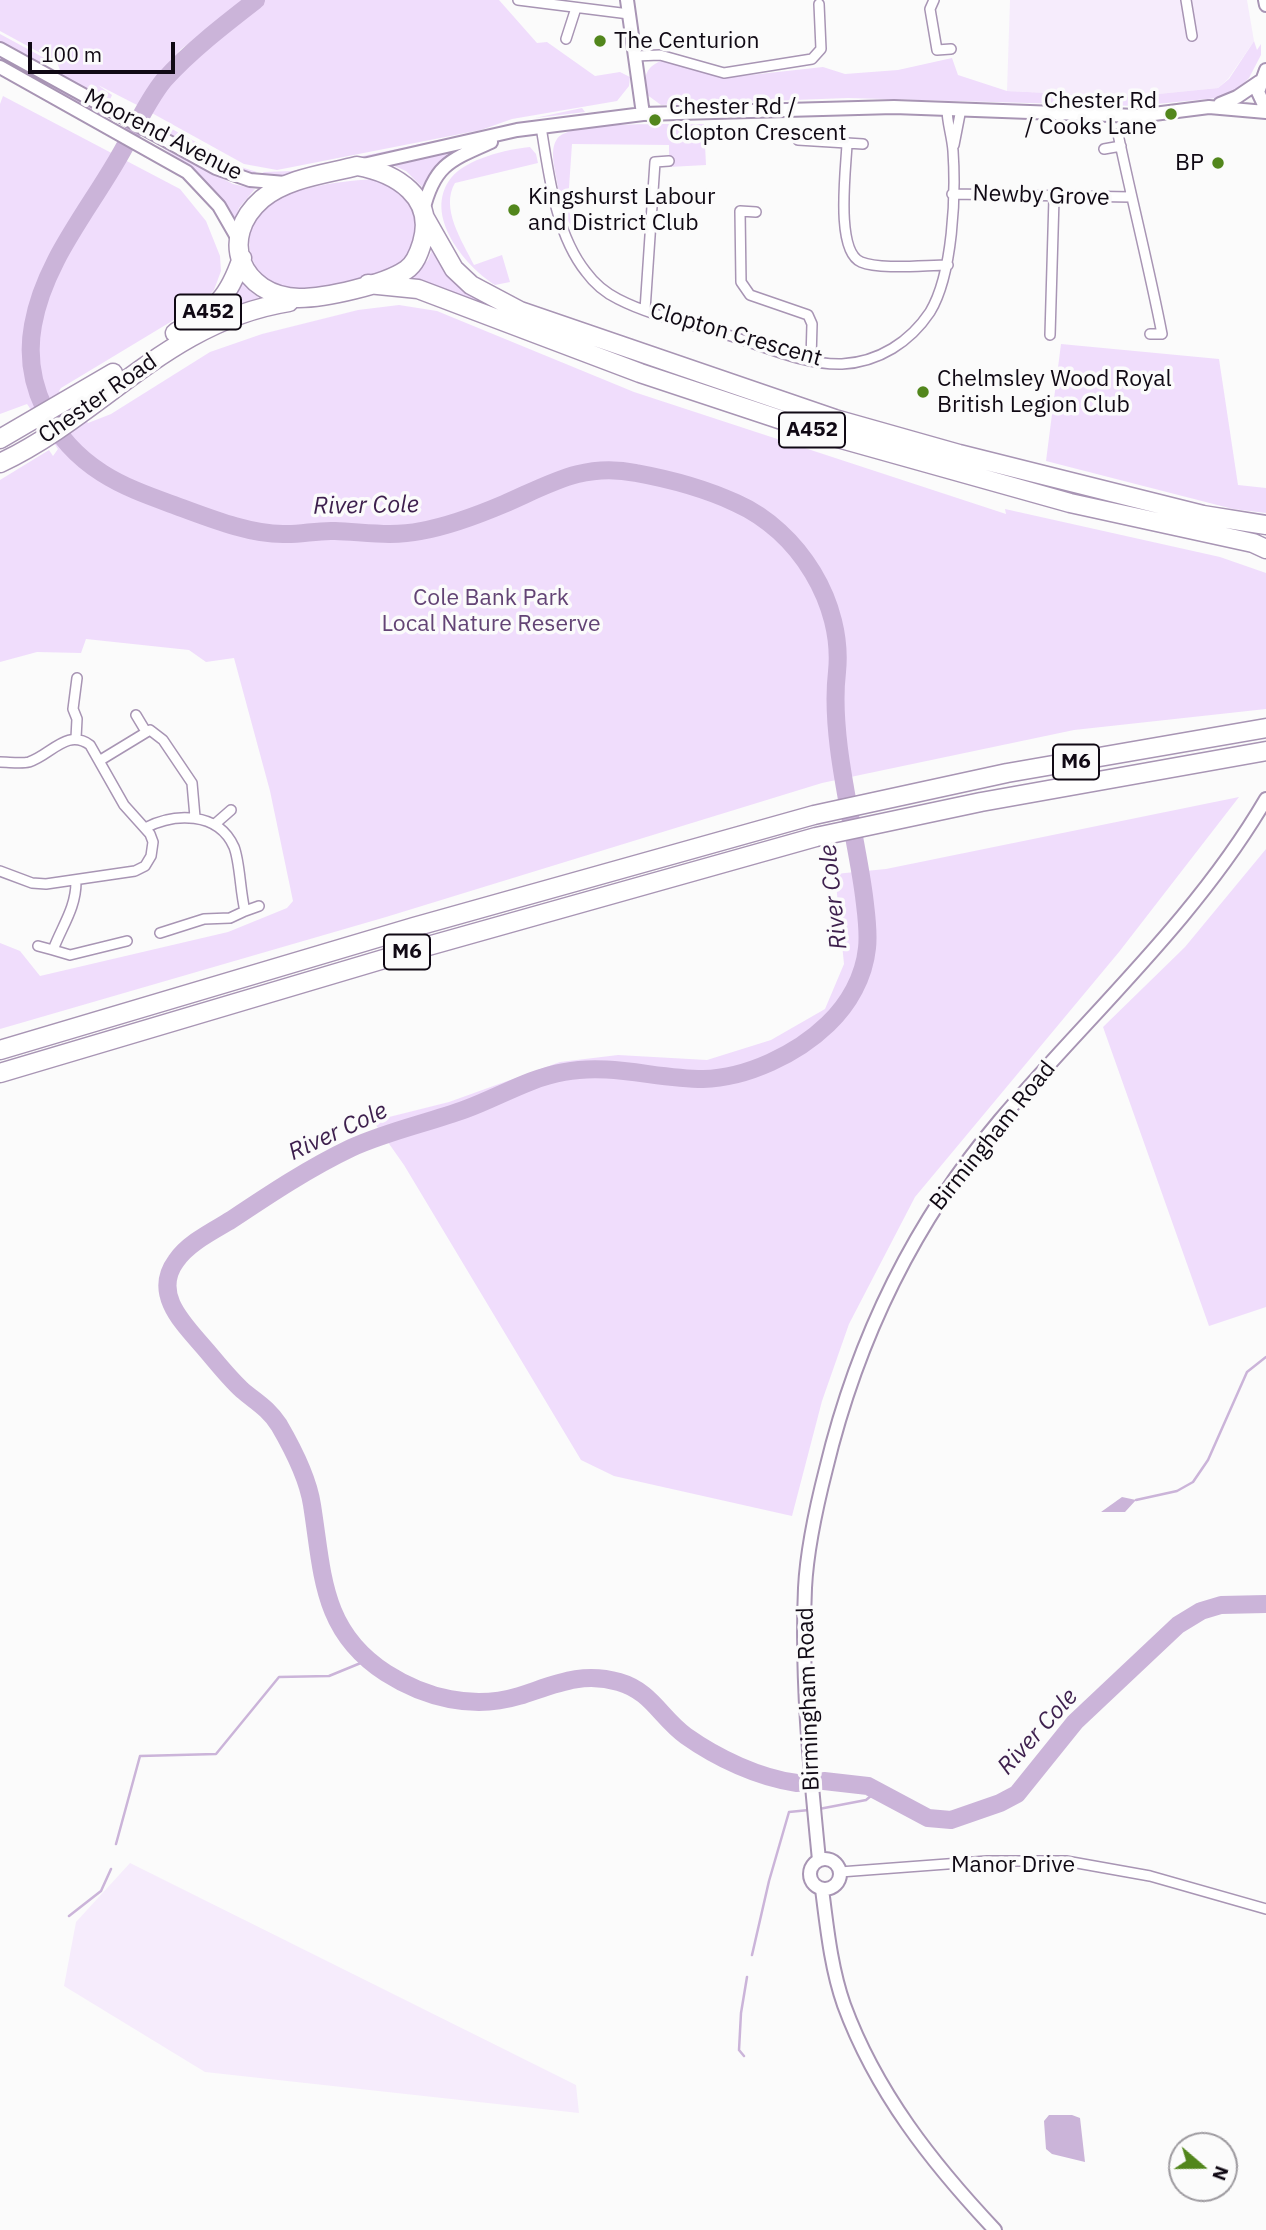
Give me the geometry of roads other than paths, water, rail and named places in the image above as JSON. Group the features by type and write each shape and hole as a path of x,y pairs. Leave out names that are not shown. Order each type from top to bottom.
{"highway":[{"path":"238,239 242,221 264,198 294,183 357,166"},
{"name":"A452","path":"357,166 386,172 413,194 454,268 471,285 532,316 835,419 1191,512 1266,525"},
{"name":"A452","path":"238,239 248,273 263,290 284,297 316,298 368,284 408,269 421,248 424,215"},
{"name":"Chester Road","path":"0,463 46,437 84,400 222,301 231,289 242,258"},
{"name":"A452","path":"368,284 418,289 640,373 827,435 1070,503 1253,543 1266,549"},
{"name":"Chester Road","path":"0,439 33,421 84,400 198,332 254,310 316,298"},
{"name":"M6","path":"0,1050 401,931 814,815 1007,773 1266,728"},
{"name":"M6","path":"0,1073 421,948 816,837 891,820 1266,751"}],"main road":[{"path":"627,0 643,114"},
{"name":"Moorend Avenue","path":"0,49 216,168 274,185 294,183"},
{"name":"Moorend Avenue","path":"0,67 155,151 187,172 205,188 238,239"},
{"path":"1209,107 1237,97 1259,82 1266,70"},
{"path":"1259,82 1260,101 1266,111"},
{"path":"357,166 517,131 643,114 848,107 1138,116 1209,107 1266,111"},
{"path":"424,215 429,190 445,164 517,131"},
{"name":"Birmingham Road","path":"819,1860 803,1660 810,1542 834,1434 850,1381 894,1277 936,1206 999,1122 1207,885 1266,799"},
{"path":"819,1860 832,1861 840,1872 834,1886 822,1889 812,1883 809,1873 819,1860"},
{"path":"822,1889 830,1952 844,2003 868,2061 906,2124 954,2186 995,2230"}],"street":[{"path":"518,0 629,15"},
{"path":"934,0 930,9 937,50 951,49"},
{"path":"1186,0 1192,36"},
{"path":"635,56 660,55 724,73 812,59 821,49 819,4"},
{"path":"566,39 576,8"},
{"name":"Clopton Crescent","path":"541,127 561,221 577,260 586,273 609,294 645,310 811,360 842,363 883,355 895,348 931,310 947,265 953,150 947,109"},
{"name":"Clopton Crescent","path":"953,150 961,109"},
{"name":"Newby Grove","path":"1118,134 1131,197 1144,241 1162,334 1150,334"},
{"path":"798,141 863,145"},
{"path":"847,144 845,238 853,256 868,264 947,265"},
{"path":"1104,149 1121,146"},
{"path":"645,310 655,162 668,161"},
{"name":"Newby Grove","path":"952,194 1054,198 1131,197"},
{"path":"1050,335 1054,198"},
{"path":"756,212 740,211 741,282 750,295 807,315 813,324 811,360"},
{"path":"76,738 77,719 73,709 77,678"},
{"path":"136,715 145,730"},
{"path":"99,761 145,730 150,730 163,740 192,783 195,817"},
{"path":"0,871 32,883 76,882 135,871 145,866 153,842 145,828 124,805 90,746 76,738"},
{"path":"0,762 28,762 76,738"},
{"path":"215,824 231,810"},
{"path":"145,828 162,819 195,817 215,824 233,845 245,911"},
{"path":"53,950 62,926 74,908 76,882"},
{"path":"160,933 204,919 230,918 259,906"},
{"path":"38,946 78,954 127,941"},
{"name":"Manor Drive","path":"840,1872 987,1861 1066,1861 1150,1877 1266,1909"}],"waterway":[{"name":"River Cole","path":"256,0 196,48 164,80 57,258 39,302 31,347 32,369 37,389 55,428 84,460 121,484 218,521 270,533 328,531 389,534 421,531 474,516 568,477 600,470 636,473 687,485 736,503 759,516 779,532 813,572 833,621 837,646 835,698 840,754 860,869 868,942 859,980 843,1008 816,1035 786,1054 754,1069 720,1078 685,1078 599,1069 564,1072 526,1083 466,1109 365,1142 305,1173 194,1243 176,1261 169,1274 169,1298 181,1321 233,1381 271,1414 284,1434 307,1484 329,1599 337,1620 365,1657 386,1673 417,1689 433,1695 467,1701 502,1700 580,1679 619,1682 648,1698 677,1729 711,1752 753,1772 797,1783"},
{"path":"1136,1500 1177,1491 1193,1482 1208,1460 1247,1372 1266,1357"},
{"name":"River Cole","path":"824,1781 868,1786 928,1818 951,1820 1000,1803 1017,1794 1075,1722 1178,1625 1201,1611 1221,1605 1266,1604"},
{"path":"116,1844 140,1756 216,1754 279,1677 329,1676 368,1660"},
{"path":"819,1809 866,1800 877,1791"},
{"path":"752,1955 789,1812 809,1810"},
{"path":"69,1916 101,1891 111,1869"},
{"path":"744,2056 739,2050 747,1977"}],"place":[{"name":"The Centurion","path":"600,41"},
{"name":"Chester Rd / Cooks Lane","path":"1171,114"},
{"name":"Chester Rd / Clopton Crescent","path":"655,120"},
{"name":"BP","path":"1218,163"},
{"name":"Kingshurst Labour and District Club","path":"514,210"},
{"name":"Chelmsley Wood Royal British Legion Club","path":"923,392"}],"park label":[{"name":"Cole Bank Park Local Nature Reserve","path":"491,611"}]}
